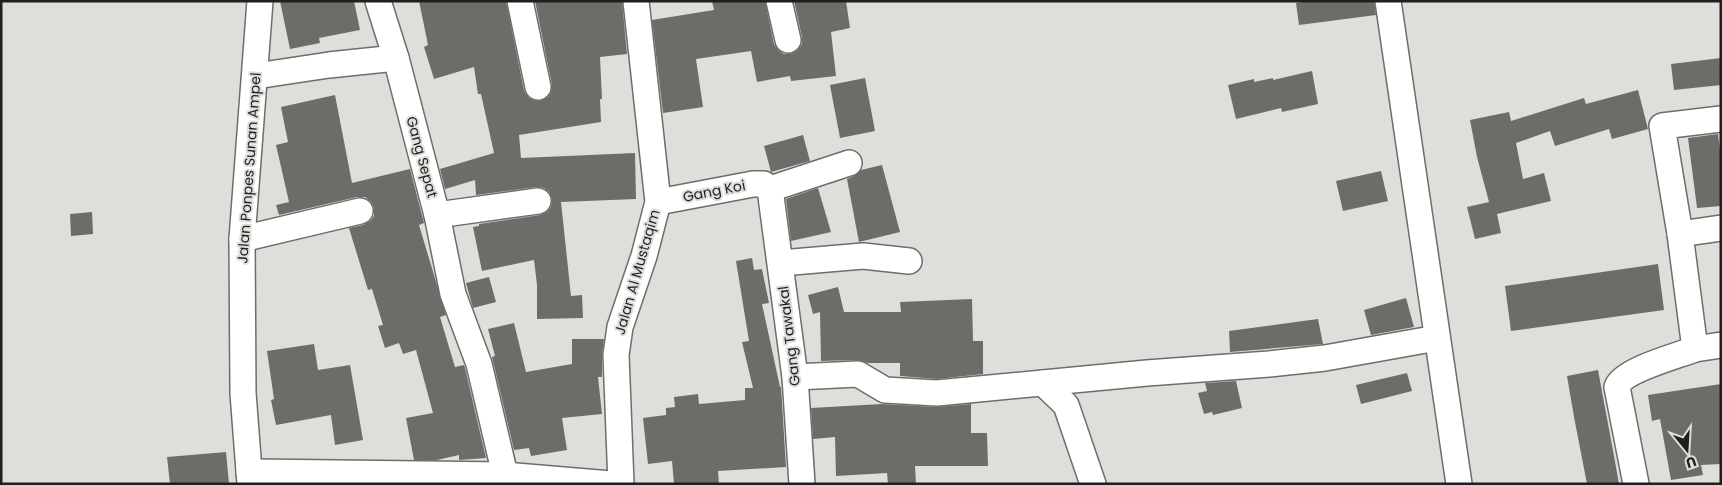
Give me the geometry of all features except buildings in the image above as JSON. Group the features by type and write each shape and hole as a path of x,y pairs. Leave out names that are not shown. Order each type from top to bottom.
{"street":[{"name":"Jalan Ponpes Sunan Ampel","path":"250,478 244,393 242,239 256,76 260,1"},
{"name":"Gang Sepat","path":"378,1 396,58 437,215 538,200"},
{"path":"520,1 538,87"},
{"name":"Jalan Al Mustaqim","path":"621,484 616,355 620,327 644,256 658,202 636,1"},
{"path":"780,1 788,40"},
{"path":"1388,1 1437,338 1452,483"},
{"path":"256,76 329,65 396,58"},
{"path":"1696,349 1680,234 1662,126 1721,119"},
{"path":"770,189 849,163"},
{"name":"Gang Koi","path":"658,202 753,184 764,184 770,189"},
{"name":"Gang Tawakal","path":"770,189 795,377 802,484"},
{"path":"242,239 360,211"},
{"path":"437,215 453,294 479,364 505,475"},
{"path":"1680,234 1721,228"},
{"path":"781,263 863,256 909,261"},
{"path":"795,377 858,374 885,390 937,393 1325,358 1437,338"},
{"path":"1636,484 1617,387 1618,383 1632,372 1696,349 1721,346"},
{"path":"1043,383 1066,405 1093,484"},
{"path":"250,478 505,475 611,484"}]}
